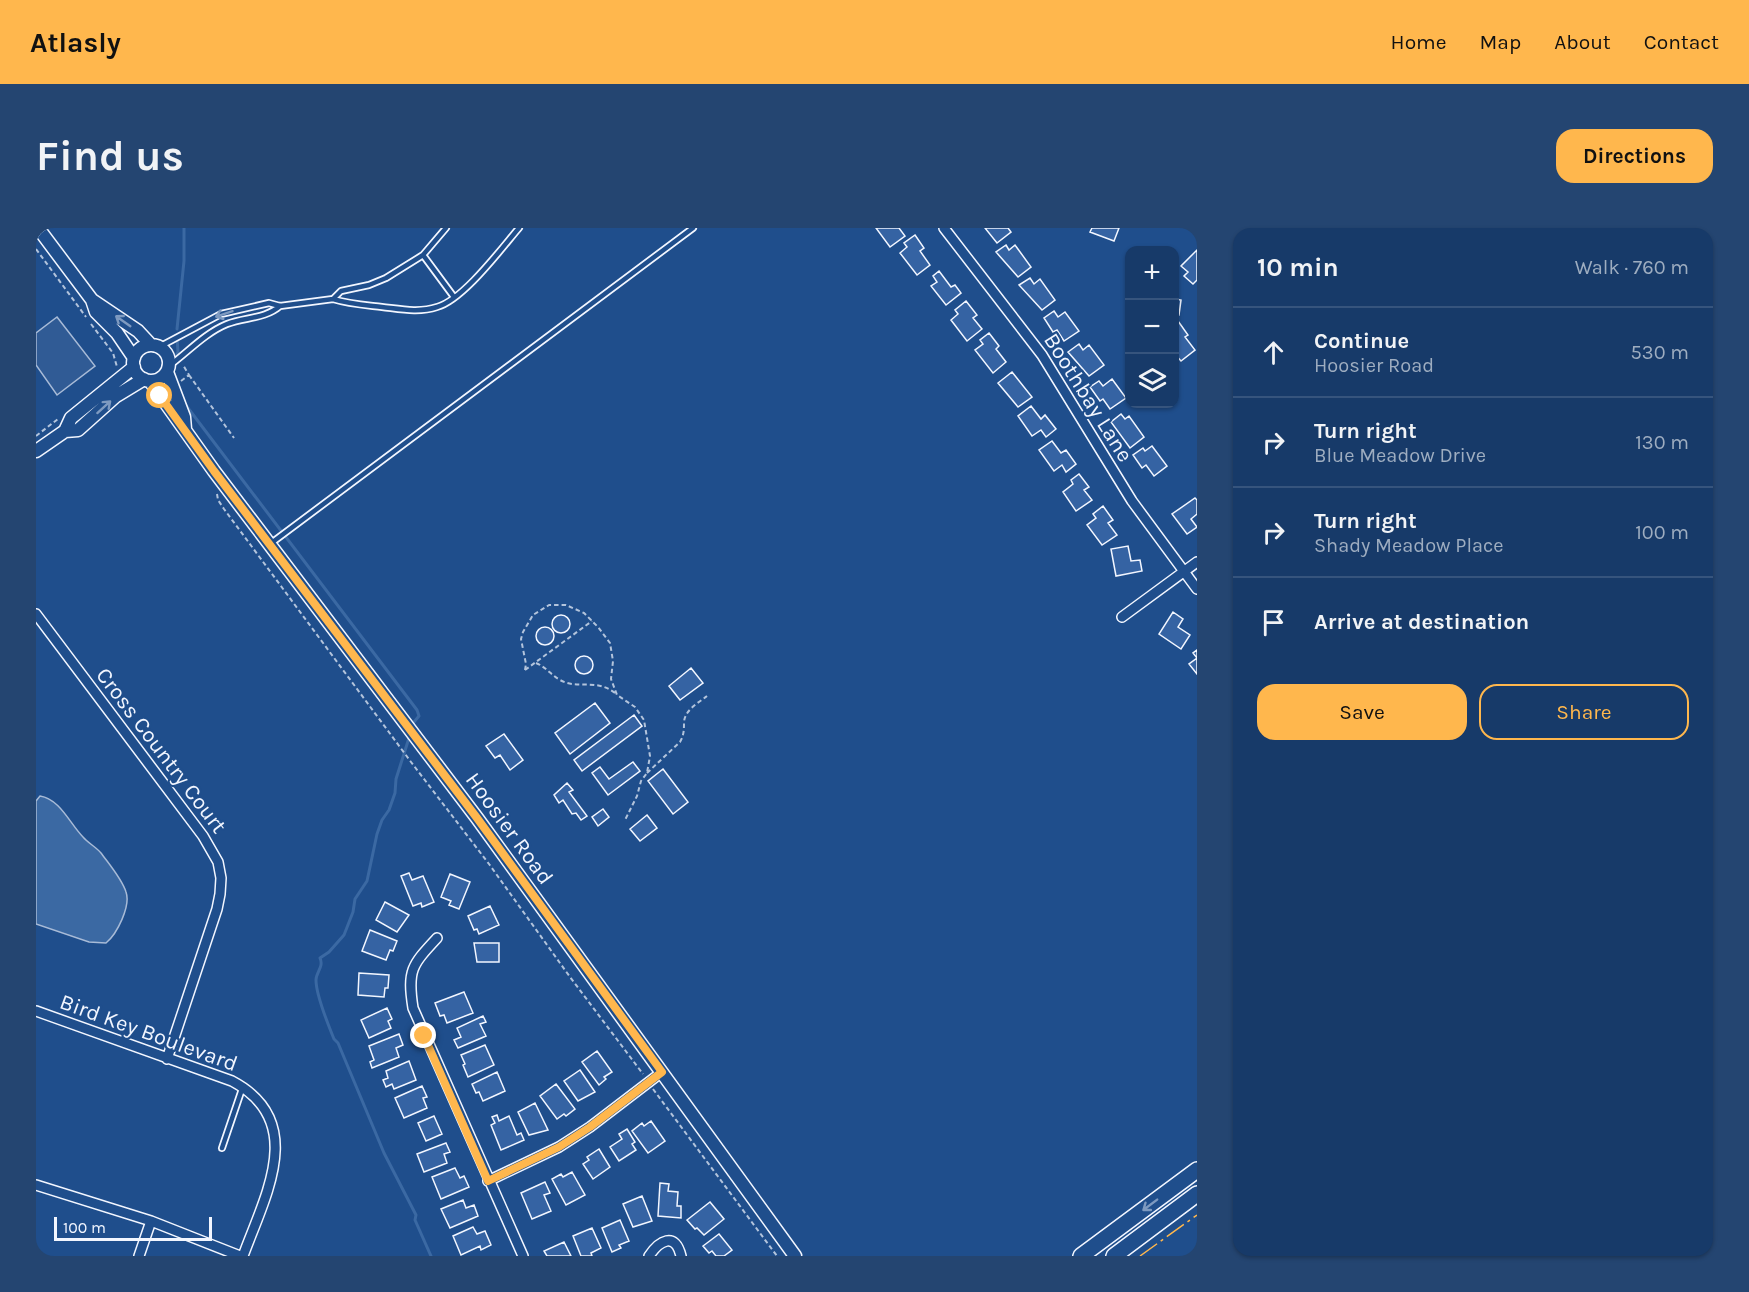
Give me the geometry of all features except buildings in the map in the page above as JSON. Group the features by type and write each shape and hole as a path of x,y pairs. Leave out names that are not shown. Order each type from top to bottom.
{"main road":[{"path":"1081,1256 1197,1170"},
{"path":"1114,1256 1197,1194"}],"street":[{"path":"38,228 92,300 96,312 117,333 134,363 136,373 147,380"},
{"name":"Boothbay Lane","path":"945,228 1042,355 1120,482 1197,590"},
{"path":"36,451 65,431 78,430 116,396 147,380 158,380 168,369 167,354 92,300"},
{"path":"65,431 71,418 116,381 134,363 143,347 155,346"},
{"name":"Hoosier Road","path":"168,369 184,417 185,430"},
{"name":"Hoosier Road","path":"147,380 472,811 795,1256"},
{"path":"1122,617 1197,562"},
{"name":"Cross Country Court","path":"36,614 203,836 218,862 221,878 218,909 167,1059"},
{"path":"437,938 412,969 413,1008 523,1256"},
{"name":"Bird Key Boulevard","path":"36,1011 232,1081 253,1094 267,1111 273,1124 276,1151 263,1199 241,1256"},
{"path":"488,1181 559,1147 590,1127 662,1072"},
{"path":"36,1185 151,1221 241,1256"},
{"path":"140,1256 151,1221"},
{"path":"649,1256 656,1245 664,1240 670,1240 676,1244 681,1256"}],"lane":[{"path":"333,299 340,291 369,285 386,278 423,255 446,228"},
{"path":"155,346 221,314 269,303 280,306 333,299 346,303 414,310 439,307 484,271 519,228"},
{"path":"269,544 693,228"},
{"path":"423,255 454,297"},
{"path":"168,369 213,331 228,324 272,313 280,306"},
{"path":"222,1149 242,1087"}],"path":[{"path":"36,249 115,356 118,365 113,377 116,381"},
{"path":"189,375 234,438"},
{"path":"36,436 62,416"},
{"path":"217,490 218,500 777,1256"},
{"path":"592,621 525,670 521,639 529,620 541,609 557,604 566,605 584,614 592,621 610,643 613,661 611,679 617,695"},
{"path":"537,663 560,680 576,684 602,685 635,707 644,720 650,756 647,773"},
{"path":"625,820 637,796 641,781 680,742 685,730 685,717 689,710 707,696"}],"shaded area":[{"path":"57,317 95,366 57,395 36,365 36,333"},
{"path":"40,796 59,807 83,837 101,853 124,887 127,898 125,912 118,927 106,943 89,942 36,924 36,801"}],"waterway":[{"path":"177,329 184,261 184,228"},
{"path":"173,362 178,352 177,337"},
{"path":"185,404 417,710 419,716 414,722"},
{"path":"409,738 396,779 395,793 377,834 367,881 355,899 353,912 344,935 329,952 320,958 321,964 316,980 320,1002 334,1039 338,1043 384,1153 416,1215 415,1220 431,1256"}],"power":[{"path":"1140,1256 1197,1215"}],"route":[{"path":"160,396 214,471 477,818 662,1072 590,1127 559,1147 488,1181 424,1036"}]}
